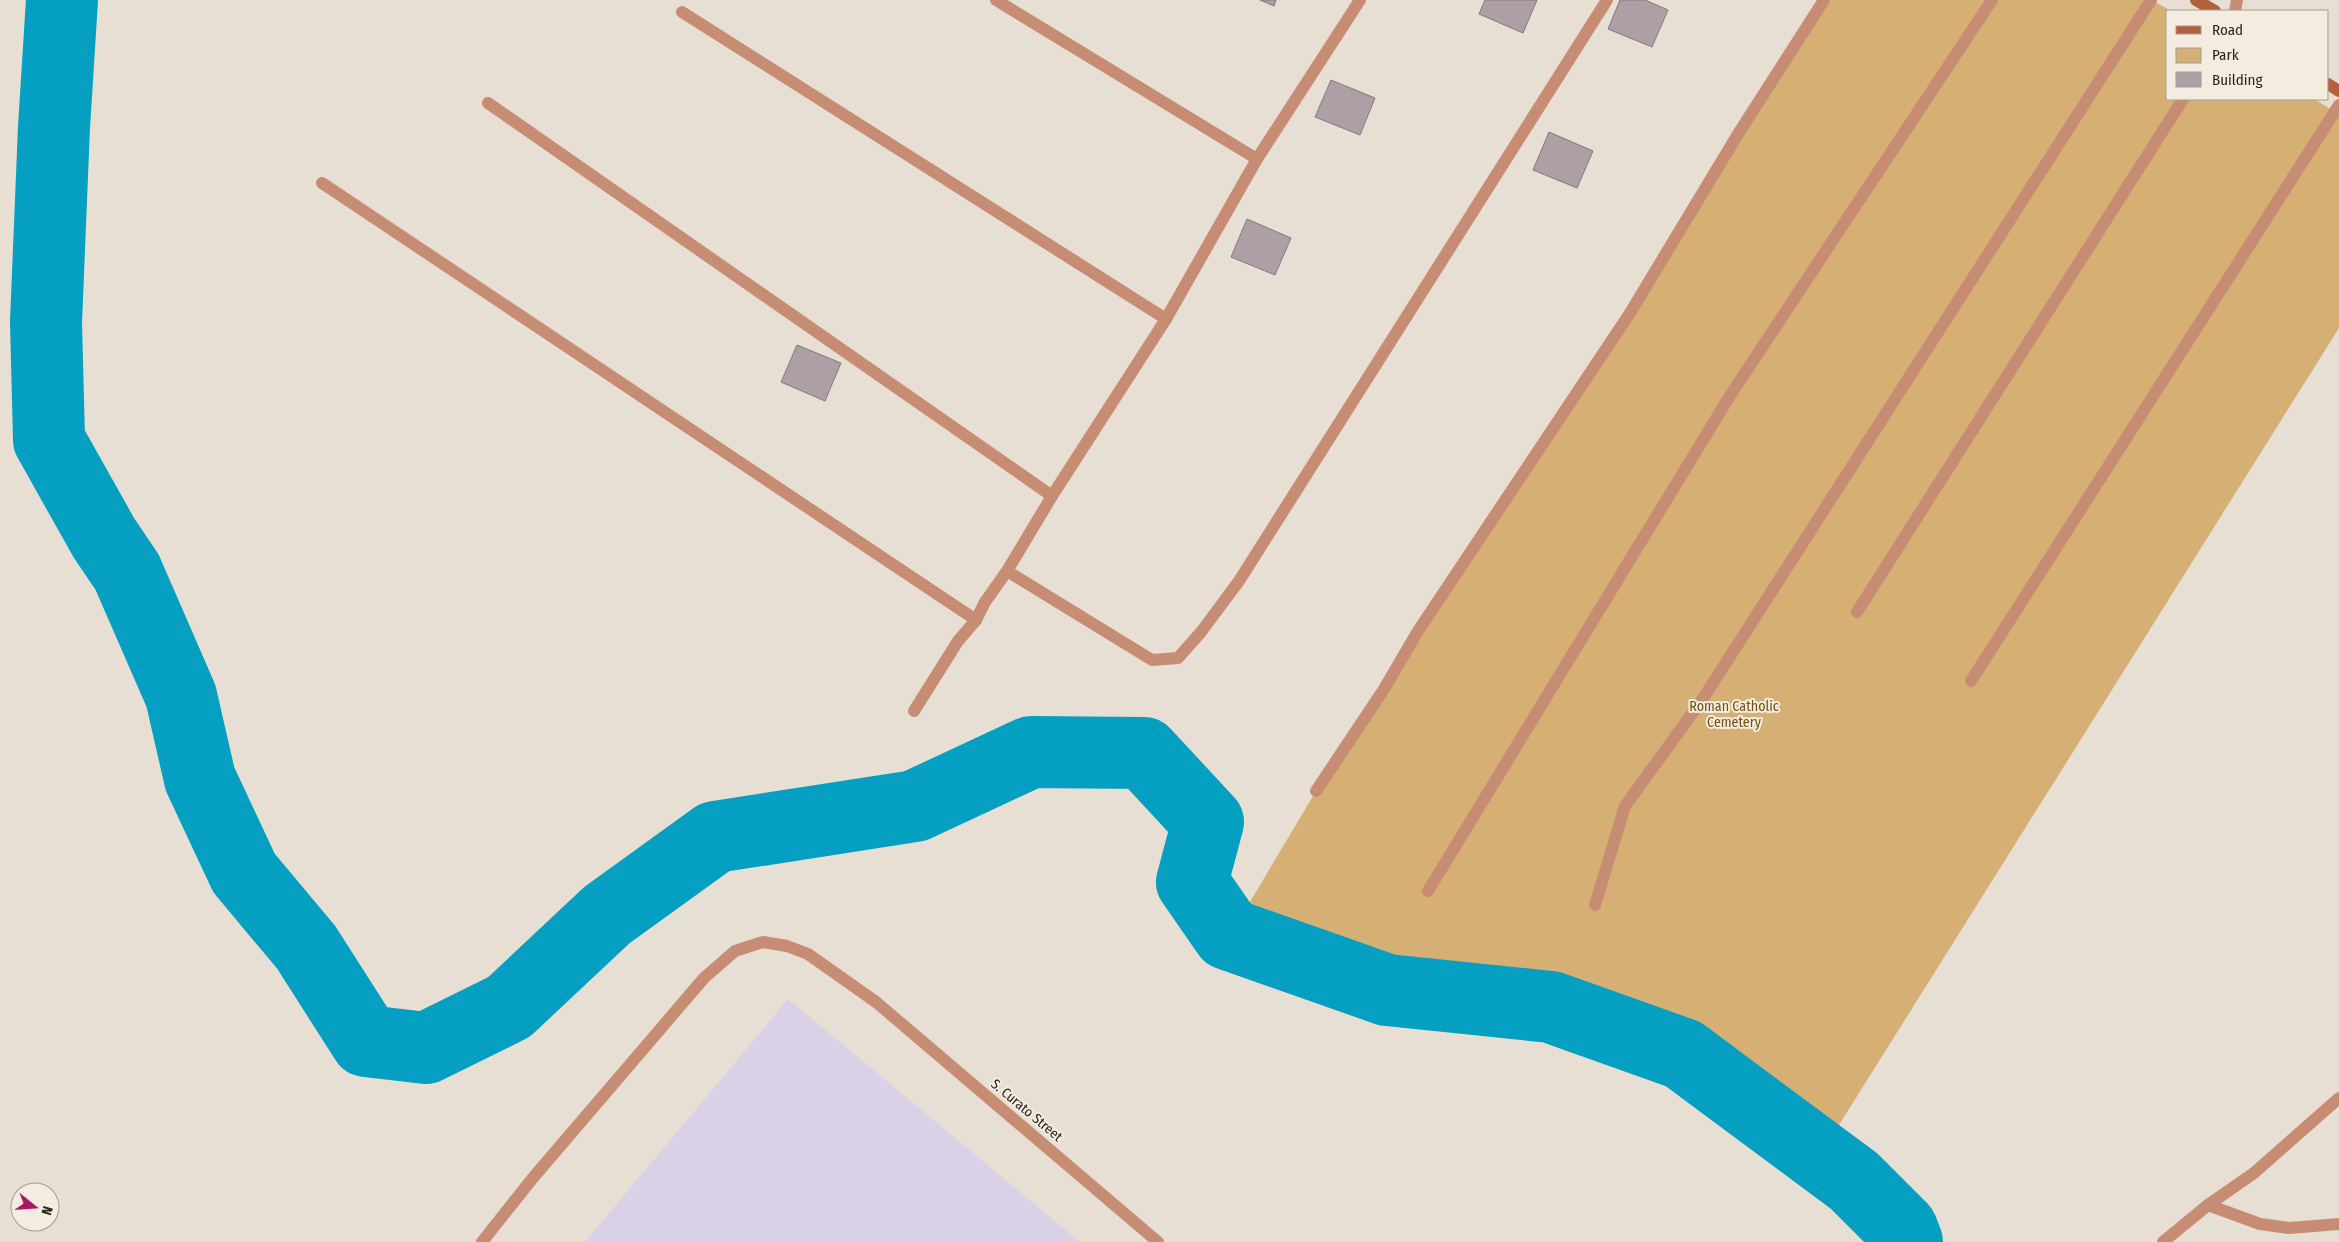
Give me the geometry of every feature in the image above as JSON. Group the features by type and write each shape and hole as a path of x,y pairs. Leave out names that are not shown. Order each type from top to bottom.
{"main road":[{"path":"2196,0 2213,10"}],"street":[{"path":"996,0 1257,159"},
{"path":"914,711 958,641 976,620 985,602 1166,319 1257,159 1358,0"},
{"path":"1006,571 1152,660 1178,658 1201,632 1239,581 1607,0"},
{"path":"1316,791 1384,688 1418,631 1630,313 1738,134 1824,0"},
{"path":"1428,892 1731,394 1992,0"},
{"path":"1595,905 1625,806 1702,700 2151,0"},
{"path":"682,12 1166,319"},
{"path":"1856,612 2183,100"},
{"path":"488,103 1052,496"},
{"path":"1971,681 2339,105"},
{"path":"322,183 976,620"},
{"name":"S. Curato Street","path":"482,1242 532,1179 704,978 735,951 763,942 787,946 808,954 876,1002 1158,1242"},
{"path":"2166,1241 2208,1205 2254,1173 2339,1098"},
{"path":"2208,1205 2260,1224 2289,1228 2339,1224"}],"shaded area":[{"path":"788,999 1080,1242 585,1242"}],"green space":[{"name":"Roman Catholic Cemetery","path":"1822,0 2152,0 2169,10 2166,10 2166,100 2316,100 2339,114 2339,328 1822,1152 1693,1032 1549,986 1381,982 1238,922 1316,791 1477,545"}],"building":[{"path":"1260,0 1276,0 1274,6"},
{"path":"1485,0 1537,0 1523,33 1479,14"},
{"path":"1620,0 1645,0 1668,10 1652,47 1608,29"},
{"path":"1331,80 1375,98 1360,135 1315,117"},
{"path":"1549,132 1593,151 1577,188 1533,170"},
{"path":"1247,219 1291,238 1275,275 1231,257"},
{"path":"797,345 841,363 825,401 781,382"}],"waterway":[{"path":"62,0 54,127 46,322 49,440 104,538 127,572 181,696 200,779 244,873 306,947 366,1041 426,1048 509,1007 607,915 715,837 915,806 1031,752 1144,753 1208,822 1192,882 1228,934 1387,990 1551,1007 1683,1054 1854,1181 1902,1229 1907,1242"}]}
